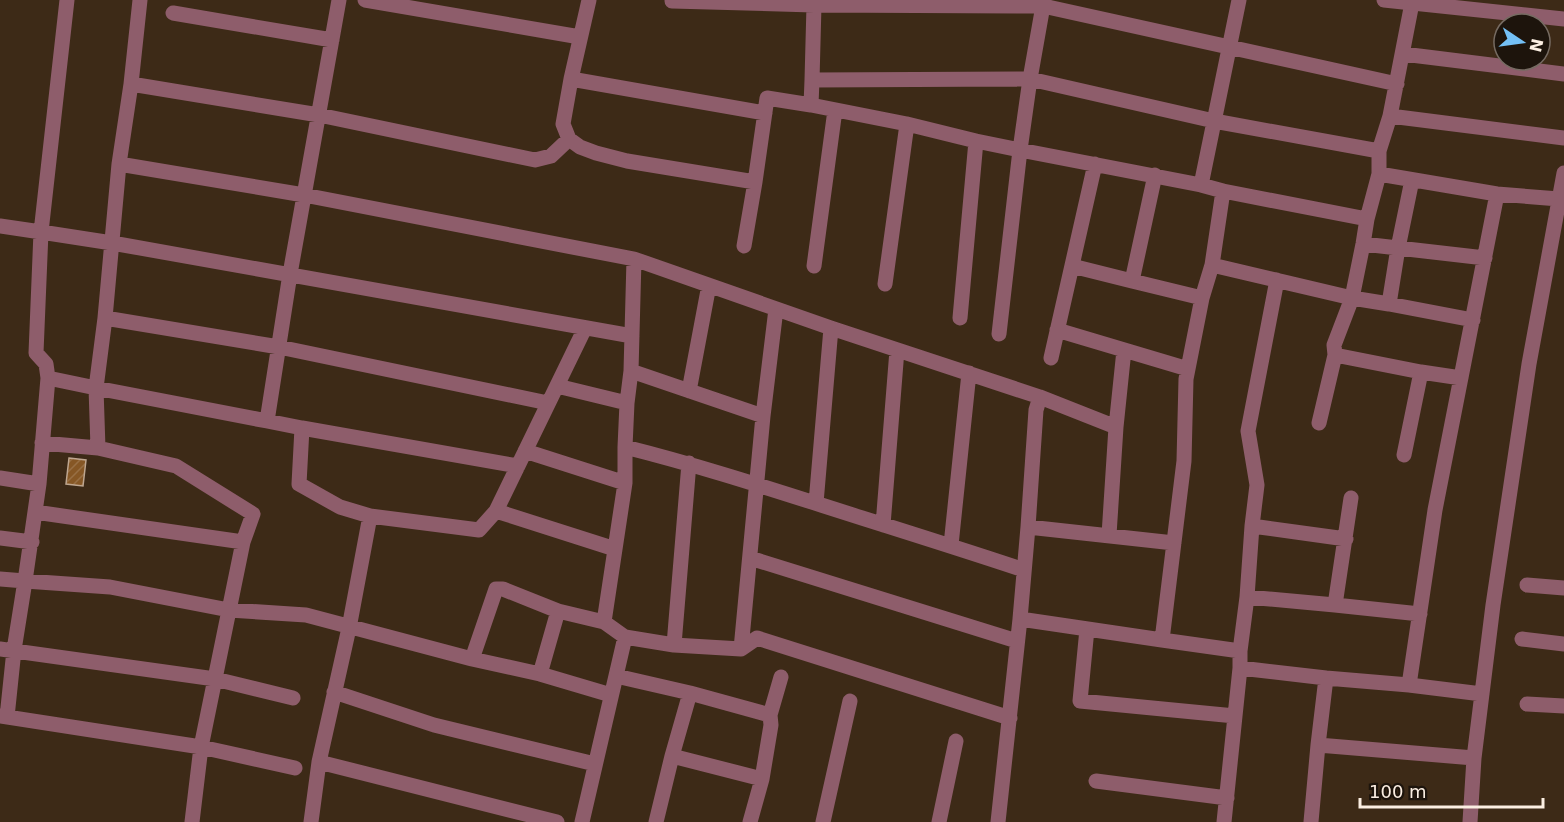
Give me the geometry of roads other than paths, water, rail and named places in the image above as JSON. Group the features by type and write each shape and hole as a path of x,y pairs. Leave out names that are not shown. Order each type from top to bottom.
{"street":[{"path":"67,0 41,232 36,353 46,364 48,378 39,484 25,581 7,650 4,717 201,747 295,768"},
{"path":"98,448 96,388 105,318 119,164 140,0"},
{"path":"267,421 290,274 339,0"},
{"path":"365,0 580,37"},
{"path":"589,0 563,124 569,139 580,147 627,161 755,182"},
{"path":"1201,185 1239,0"},
{"path":"1386,0 1564,20"},
{"path":"672,1 1044,3 1229,48 1397,84"},
{"path":"811,105 814,3"},
{"path":"999,334 1020,150 1044,3"},
{"path":"1319,423 1335,355 1334,345 1352,298 1367,219 1379,174 1378,151 1390,116 1412,3"},
{"path":"174,13 332,40"},
{"path":"1403,54 1564,74"},
{"path":"571,79 765,113"},
{"path":"812,80 1030,79 1214,121 1378,151"},
{"path":"131,84 319,116 535,160 551,156 569,139"},
{"path":"744,246 767,98 907,124 976,141 1367,219"},
{"path":"814,266 835,110"},
{"path":"1390,116 1564,138"},
{"path":"885,284 907,124"},
{"path":"960,318 976,141"},
{"path":"119,164 304,195 634,259 831,328 1040,397 1116,427"},
{"path":"1051,358 1095,164"},
{"path":"1470,822 1474,758 1493,604 1527,375 1564,173"},
{"path":"1379,174 1497,194 1559,199"},
{"path":"1132,281 1155,176"},
{"path":"1389,304 1412,180"},
{"path":"1162,640 1184,461 1185,379 1202,298 1212,265 1223,191"},
{"path":"1409,685 1435,510 1497,194"},
{"path":"0,226 112,243 632,336"},
{"path":"1363,244 1485,258"},
{"path":"604,622 625,483 634,259"},
{"path":"1212,265 1352,298 1473,320"},
{"path":"1072,266 1202,298"},
{"path":"1224,822 1257,485 1248,431 1277,280"},
{"path":"689,391 709,285"},
{"path":"741,650 763,416 776,309"},
{"path":"105,318 279,347 548,403"},
{"path":"302,428 299,484 340,507 370,516 479,530 496,511 585,328"},
{"path":"816,503 831,328"},
{"path":"1057,330 1188,369"},
{"path":"883,525 897,350"},
{"path":"1109,535 1116,427 1125,350"},
{"path":"1335,355 1461,378"},
{"path":"631,372 763,416"},
{"path":"1404,454 1422,372"},
{"path":"951,545 969,373"},
{"path":"48,378 302,428 518,466"},
{"path":"557,386 627,403"},
{"path":"998,822 1020,619 1036,410 1040,397"},
{"path":"42,443 98,448 176,466 253,514 243,542 201,747 192,822"},
{"path":"625,447 689,463 1024,570"},
{"path":"525,451 625,483"},
{"path":"674,645 689,463"},
{"path":"0,478 39,484"},
{"path":"1335,605 1352,498"},
{"path":"496,511 615,549"},
{"path":"35,512 243,542"},
{"path":"311,822 319,762 349,628 370,516"},
{"path":"1252,526 1346,539"},
{"path":"1028,527 1174,543"},
{"path":"0,538 32,542"},
{"path":"750,558 1017,641"},
{"path":"0,579 110,587 229,610 306,615 349,628 540,674 610,695"},
{"path":"1527,585 1564,588"},
{"path":"472,659 496,589 503,589 558,611 604,622 625,637 674,645 741,650 757,638 1010,718"},
{"path":"1247,597 1420,614"},
{"path":"540,674 558,611"},
{"path":"1020,619 1240,651"},
{"path":"1087,629 1080,701 1235,716"},
{"path":"582,822 625,637"},
{"path":"1522,639 1564,644"},
{"path":"7,650 215,679 293,698"},
{"path":"1240,668 1482,694"},
{"path":"616,676 770,714"},
{"path":"750,822 762,779 771,725 770,714 781,677"},
{"path":"1311,822 1326,678"},
{"path":"334,692 434,725 595,764"},
{"path":"656,822 690,693"},
{"path":"823,822 850,701"},
{"path":"1527,704 1564,706"},
{"path":"939,822 956,741"},
{"path":"1318,745 1474,758"},
{"path":"672,756 762,779"},
{"path":"319,762 557,822"},
{"path":"1096,781 1227,798"}]}
